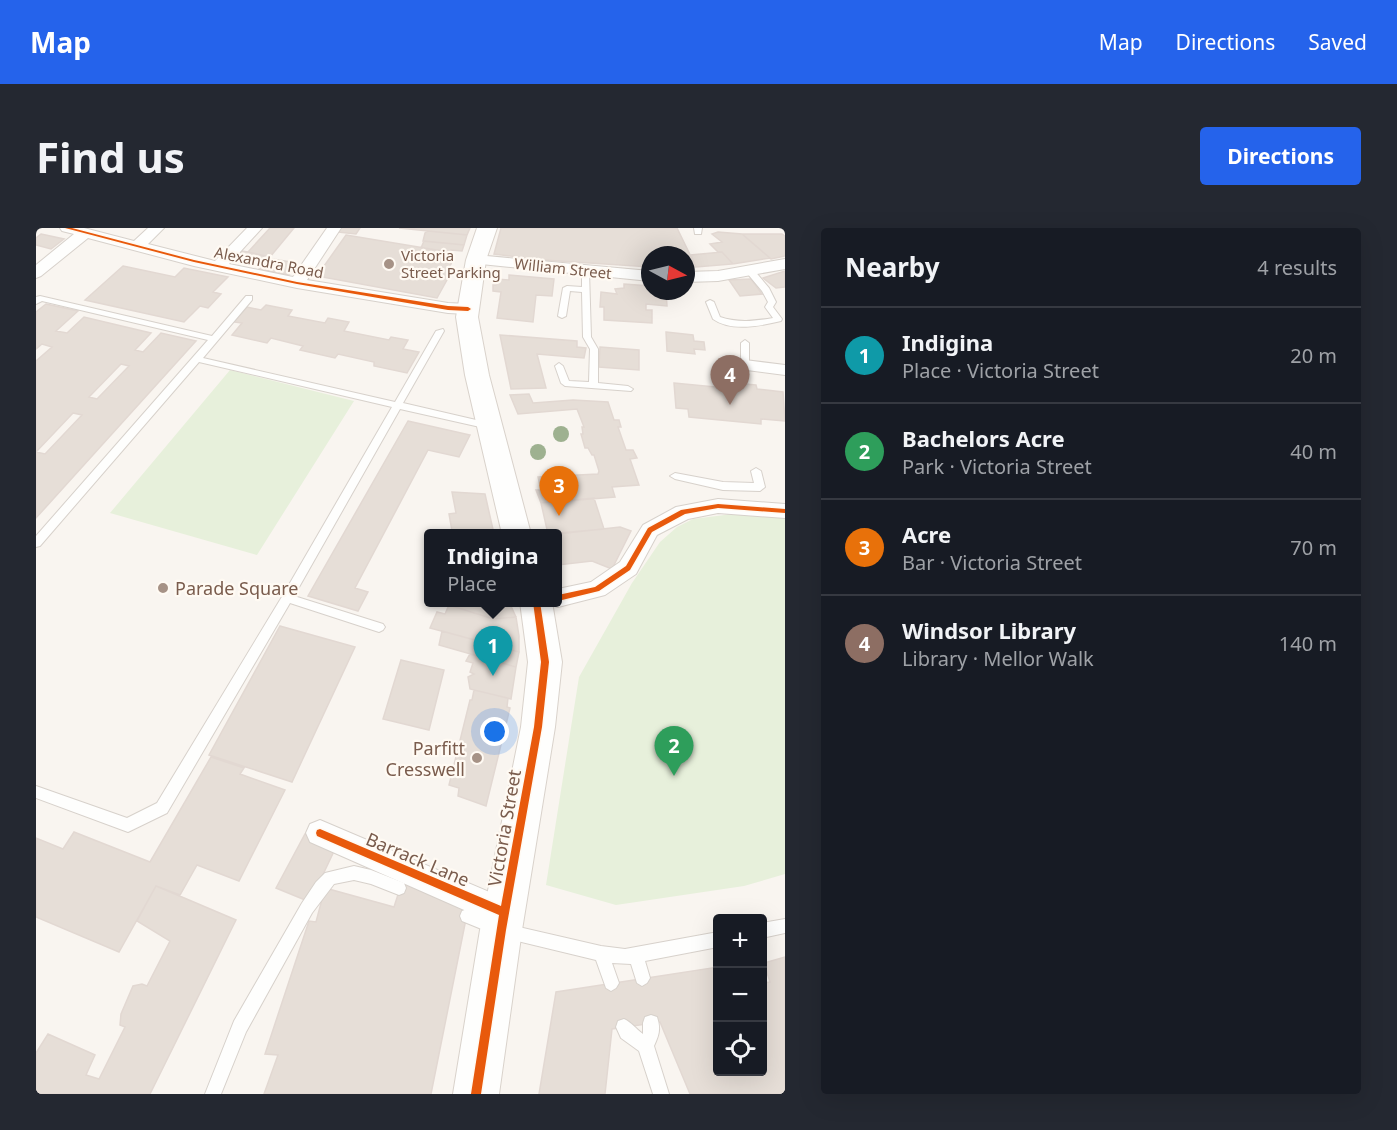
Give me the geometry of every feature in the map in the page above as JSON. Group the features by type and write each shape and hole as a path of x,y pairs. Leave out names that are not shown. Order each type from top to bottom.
{"street":[{"name":"Alexandra Road","path":"67,228 194,261 297,282 414,298 468,309"},
{"path":"138,246 157,228"},
{"path":"218,266 255,228"},
{"path":"297,282 334,228"},
{"path":"487,228 476,260 467,316 477,375 516,529"},
{"path":"36,273 84,234"},
{"name":"William Street","path":"476,260 553,263 585,271 641,275"},
{"path":"695,276 750,271 785,264"},
{"path":"745,365 785,370"},
{"path":"562,597 597,589 628,568 654,526 721,496 785,511"},
{"name":"Victoria Street","path":"476,1094 503,921 538,727 545,662 543,607"},
{"name":"Barrack Lane","path":"320,833 503,921"}],"lane":[{"path":"585,271 587,337 594,349 593,386"},
{"path":"710,302 717,319 724,322 778,319 769,307 772,302 766,290 750,271"},
{"path":"562,316 567,288 586,290"},
{"path":"36,302 40,298 214,339"},
{"path":"36,543 249,298"},
{"path":"36,792 128,825 162,808 287,598 440,331"},
{"path":"745,343 745,365"},
{"path":"197,359 489,426"},
{"path":"559,366 565,383 628,389"},
{"path":"675,476 721,496 760,488 756,471"},
{"path":"287,598 379,627"},
{"path":"213,1094 240,1027 307,908 330,878 354,873 399,888"},
{"path":"466,916 503,921 601,954 625,957 713,940"},
{"path":"767,930 785,926"},
{"path":"601,954 611,983"},
{"path":"636,955 642,978"},
{"path":"646,1046 652,1032 651,1023"},
{"path":"624,1027 627,1032 646,1046 661,1094"}],"green space":[{"path":"230,370 354,401 257,555 110,513"},
{"path":"740,513 785,516 785,874 744,886 616,905 546,885 579,677 632,583 660,542 677,527 693,519"}],"building":[{"path":"270,228 294,228 270,257 248,252"},
{"path":"340,228 360,228 356,234 337,232"},
{"path":"399,228 470,228 467,235"},
{"path":"501,228 677,228 686,246 641,246 641,266 494,254"},
{"path":"428,231 467,235 464,245 423,241"},
{"path":"718,232 742,234 770,258 733,264 722,252 718,252 710,244 722,242 712,234"},
{"path":"41,234 64,239 51,249 36,245 36,238"},
{"path":"742,234 782,234 785,236 785,256 771,259"},
{"name":"Victoria Street Parking","path":"346,235 449,252 445,259 453,260 449,268 453,269 437,298 317,276"},
{"path":"424,241 464,245 462,251 451,250 449,252 421,248"},
{"path":"242,251 265,256 259,262 237,258"},
{"path":"722,252 733,264 696,267 695,255"},
{"path":"267,258 297,263 289,275 259,269"},
{"path":"123,266 175,277 184,268 228,277 213,292 221,294 208,308 200,306 184,322 85,300"},
{"path":"785,271 785,287 776,288 763,278"},
{"path":"509,275 554,279 552,296 536,295 533,322 497,318 501,292 493,291 493,285 496,285 496,279 509,280"},
{"path":"751,279 762,294 740,296 729,280"},
{"path":"624,284 641,285 641,300 667,300 667,306 646,304 646,310 652,310 652,323 604,320 604,307 600,307 601,292 617,294 615,289 624,288"},
{"path":"46,304 78,311 56,331 67,333 84,317 151,333 135,350 143,352 161,333 196,341 36,518 36,452 36,361 52,347 42,344 36,349 36,312","holes":["121,364 129,366 97,399 89,397","73,413 82,415 45,454 36,452"]},
{"path":"266,305 292,310 288,316 325,323 328,318 349,322 344,331 389,340 391,337 408,340 403,349 419,352 407,373 374,366 374,362 338,354 335,358 300,350 303,346 271,338 267,343 232,335 242,323 234,322 247,307 261,310"},
{"path":"666,332 693,335 694,341 704,342 705,350 694,349 695,354 667,351"},
{"path":"500,335 577,341 577,347 586,348 584,358 537,354 546,388 511,389"},
{"path":"600,347 639,350 639,370 599,367"},
{"path":"674,383 736,389 735,383 756,385 757,389 783,392 785,421 761,419 761,424 689,417 688,409 676,408"},
{"path":"529,394 533,403 573,400 608,402 614,420 619,420 621,427 618,427 626,450 633,450 637,458 630,459 639,485 612,487 615,497 541,503 536,490 541,490 538,477 598,474 599,471 594,455 588,448 585,448 581,434 583,434 582,427 584,427 577,409 518,414 510,395"},
{"path":"408,421 470,435 459,457 428,450 355,588 368,592 358,611 308,596"},
{"path":"452,492 485,494 493,529 452,529 449,514 456,513"},
{"path":"594,498 604,529 562,533 562,529 547,529 541,503"},
{"path":"620,527 631,531 612,569 592,561 562,565 562,534"},
{"path":"448,607 455,607 493,619 516,617 519,652 430,628 437,612 445,614"},
{"path":"455,607 511,607 516,617 493,619"},
{"path":"280,626 355,647 292,782 209,755"},
{"path":"442,631 519,652 516,667 439,645"},
{"path":"470,654 516,667 511,699 470,689 468,677 474,674 470,672 473,663 466,661"},
{"path":"401,660 444,670 429,730 383,719"},
{"name":"Parfitt Cresswell","path":"474,690 508,698 507,707 510,708 486,806 458,796 459,788 449,785"},
{"path":"211,757 244,768 240,774 285,790 239,881 197,865 180,895 156,886 119,952 36,917 36,838 63,849 74,832 150,862"},
{"path":"305,834 336,847 310,902 276,888"},
{"path":"404,876 469,904 431,1094 264,1094 278,1055 265,1054 309,921 316,922 325,888 394,907"},
{"path":"156,886 236,920 150,1094 36,1094 36,1053 48,1034 95,1055 86,1075 99,1079 125,1027 120,1025 121,1014 133,986 142,984 147,986 170,941 137,921"},
{"path":"785,957 785,1094 690,1094 660,1022 612,1029 605,1094 539,1094 556,992 713,968 713,1076 767,1076 767,982 770,982 767,962"}],"cycle path":[{"path":"67,228 194,261 297,283 448,308 468,309"},
{"path":"562,597 597,589 628,568 650,530 683,512 718,506 785,511"},
{"path":"476,1094 501,930 538,727 545,662 537,607"},
{"path":"320,833 505,913"}],"place":[{"name":"Victoria Street Parking","path":"389,264"},
{"name":"Windsor Library","path":"730,405"},
{"name":"Acre","path":"559,516"},
{"name":"Parade Square","path":"163,588"},
{"name":"Indigina","path":"493,676"},
{"name":"Parfitt Cresswell","path":"477,758"},
{"name":"Bachelors Acre","path":"674,776"}]}
